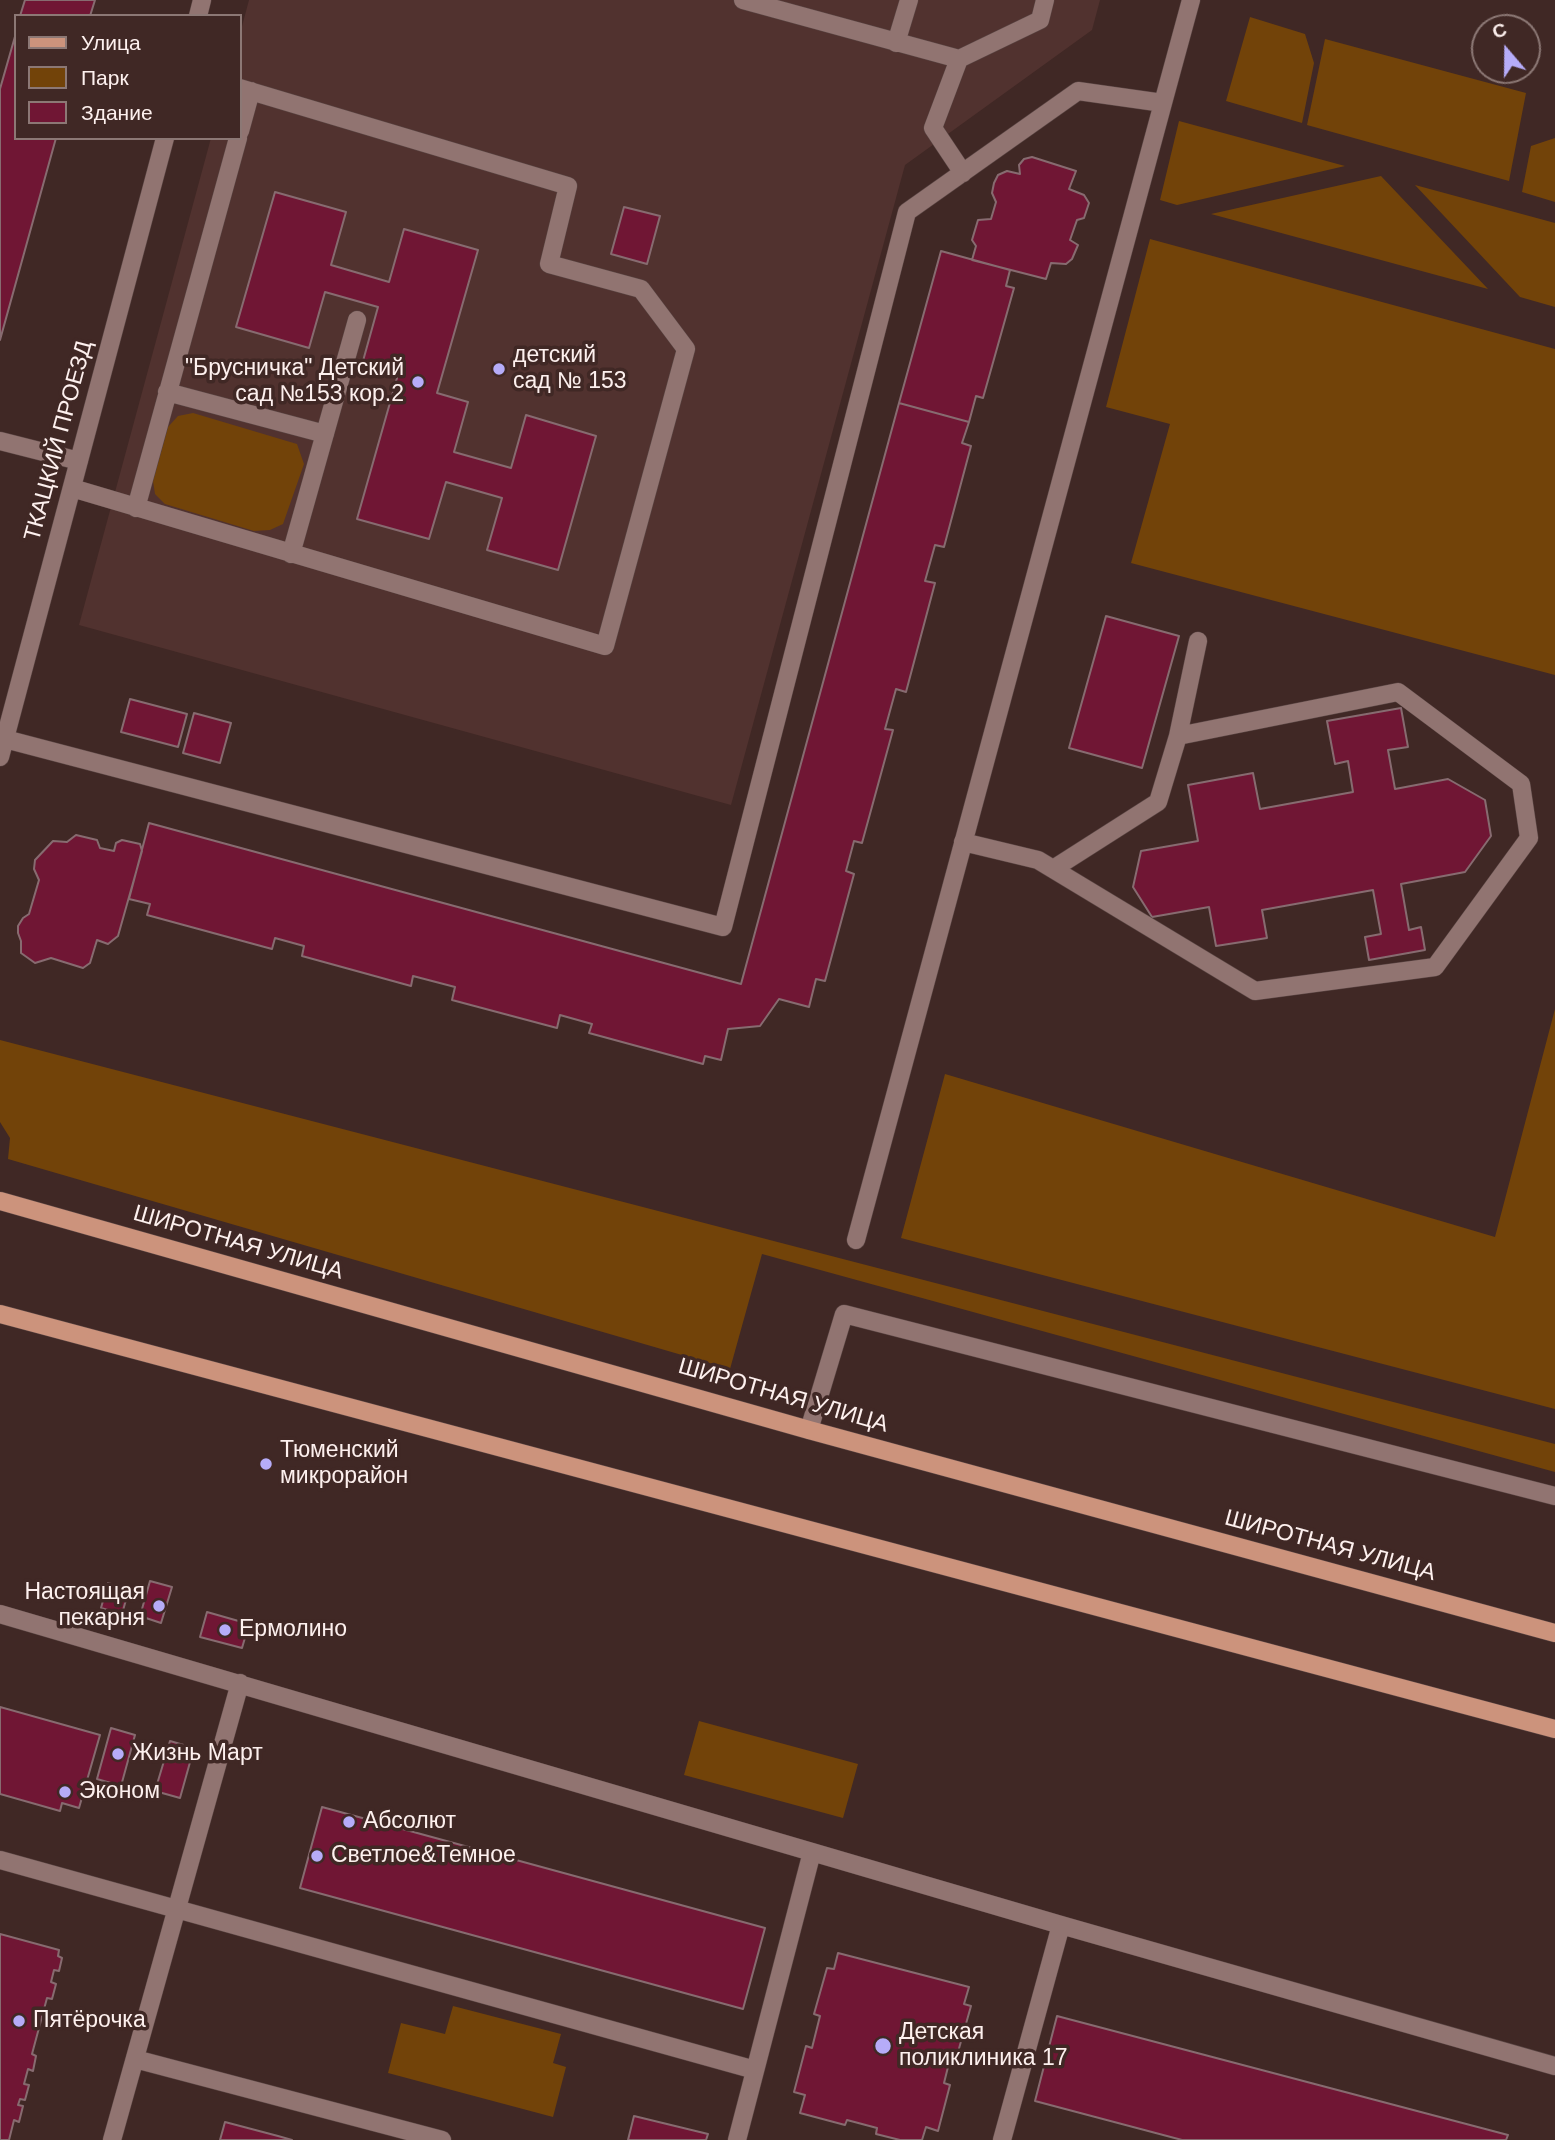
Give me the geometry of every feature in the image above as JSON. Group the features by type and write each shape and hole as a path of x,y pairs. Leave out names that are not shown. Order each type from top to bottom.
{"main road":[{"name":"ШИРОТНАЯ УЛИЦА","path":"0,1202 809,1430 1555,1633"},
{"path":"0,1314 1555,1729"}],"street":[{"path":"897,43 909,0"},
{"path":"748,1 959,59 1040,20 1045,0"},
{"path":"856,1240 1191,0"},
{"path":"959,59 933,128 963,173"},
{"path":"72,488 605,646 686,349 641,289 549,264 568,186 245,90 242,115"},
{"path":"2,748 723,927 907,212 1078,91 1163,103"},
{"name":"ТКАЦКИЙ ПРОЕЗД","path":"2,748 164,140"},
{"path":"136,508 237,140"},
{"path":"291,554 357,320"},
{"path":"167,393 325,434"},
{"path":"0,441 79,461"},
{"path":"1053,869 1158,802 1178,736 1198,641"},
{"path":"963,842 1038,860 1255,991 1435,967 1529,838 1521,784 1398,692 1178,736"},
{"path":"809,1430 844,1314 1555,1496"},
{"path":"0,1614 1061,1926 1555,2066"},
{"path":"112,2140 240,1683"},
{"path":"737,2140 812,1852"},
{"path":"0,1860 755,2070"},
{"path":"1002,2140 1061,1926"},
{"path":"135,2059 442,2140"}],"shaded area":[{"name":"детский сад № 153","path":"249,0 1100,0 1092,30 905,165 731,805 79,625 210,140 242,140 242,26"}],"green space":[{"path":"1250,17 1305,34 1314,63 1302,123 1226,101"},
{"path":"1325,39 1471,78 1471,84 1492,84 1526,93 1509,181 1307,125"},
{"path":"1179,121 1345,166 1177,205 1160,200"},
{"path":"1555,138 1555,202 1522,192 1531,146"},
{"path":"1381,176 1488,289 1211,214"},
{"path":"1415,185 1555,223 1555,307 1520,297"},
{"path":"1150,239 1555,349 1555,675 1131,563 1170,424 1106,407"},
{"path":"193,413 297,444 304,464 283,524 270,530 254,531 165,504 155,494 153,481 168,427 178,416"},
{"path":"1555,1009 1555,1409 901,1238 945,1074 1495,1237"},
{"path":"0,1040 1555,1444 1555,1472 762,1254 730,1369 8,1159 10,1138 0,1122"},
{"path":"699,1721 858,1764 843,1818 684,1775"},
{"path":"453,2006 561,2034 553,2063 566,2067 553,2117 388,2073 401,2023 445,2034"}],"building":[{"path":"25,0 95,0 91,14 21,14"},
{"path":"14,40 14,140 55,140 0,340 0,89"},
{"path":"1032,157 1076,171 1069,189 1084,195 1089,203 1084,218 1077,220 1070,240 1078,245 1072,259 1066,264 1051,263 1046,279 972,260 976,246 972,240 978,220 991,219 996,202 992,193 998,175 1007,171 1020,174 1019,165 1024,159"},
{"name":"\"Брусничка\" Детский сад №153 кор.2","path":"275,192 346,212 331,265 389,282 404,229 478,250 437,393 468,402 454,452 511,468 526,415 596,436 558,570 487,550 502,498 446,482 429,539 357,519 399,371 363,361 378,307 325,292 309,348 236,327"},
{"path":"624,207 660,216 647,264 611,254"},
{"path":"941,251 1010,270 1006,286 1014,288 983,398 976,396 969,422 899,403"},
{"path":"899,403 969,422 962,443 971,446 944,547 935,545 925,581 935,583 906,692 896,689 885,729 893,730 862,843 854,841 846,871 854,874 825,981 816,979 809,1007 779,999 760,1026 728,1029 721,1060 705,1056 703,1064 589,1033 592,1024 560,1015 557,1028 452,1000 455,987 413,976 411,986 302,956 304,946 275,938 272,949 147,915 150,904 129,899 149,823 741,984"},
{"path":"1106,616 1179,636 1142,768 1069,748"},
{"path":"130,699 187,714 178,747 121,732"},
{"path":"1401,708 1408,747 1388,750 1395,789 1448,779 1485,800 1491,836 1465,872 1401,884 1409,930 1421,927 1425,950 1369,960 1365,937 1381,934 1373,890 1262,910 1267,938 1216,946 1209,907 1152,917 1133,887 1141,851 1198,841 1188,785 1253,773 1260,809 1353,792 1348,761 1335,764 1327,721"},
{"path":"194,713 231,723 220,763 183,753"},
{"path":"76,835 97,840 100,848 114,851 116,843 122,840 140,844 142,851 118,936 108,944 97,940 90,963 83,968 51,958 35,963 21,953 18,926 29,914 39,880 34,869 35,860 53,841 67,842"},
{"path":"150,1581 172,1587 161,1623 140,1616"},
{"path":"108,1583 129,1589 122,1614 101,1608"},
{"name":"Ермолино","path":"207,1612 249,1624 242,1648 200,1637"},
{"path":"0,1707 100,1735 79,1808 62,1803 60,1811 0,1794"},
{"path":"111,1728 135,1735 121,1786 97,1779"},
{"path":"170,1741 194,1748 180,1798 155,1791"},
{"path":"322,1807 765,1928 743,2009 300,1888"},
{"path":"0,1934 59,1950 58,1956 62,1958 59,1971 54,1970 51,1982 56,1984 52,1999 47,1998 32,2054 36,2056 33,2071 28,2069 24,2084 29,2085 25,2100 20,2099 18,2105 23,2106 19,2122 14,2120 9,2140 0,2140"},
{"path":"838,1953 969,1987 964,2004 971,2006 958,2052 952,2051 944,2083 950,2085 938,2131 926,2127 922,2140 900,2140 876,2134 877,2128 847,2120 845,2125 800,2113 805,2095 794,2092 806,2046 812,2048 820,2016 814,2014 827,1968 834,1969"},
{"path":"1057,2016 1508,2135 1506,2140 1182,2140 1035,2101"},
{"path":"634,2116 708,2134 706,2140 628,2140"},
{"path":"225,2122 278,2136 292,2140 220,2140"}],"place":[{"name":"детский сад № 153","path":"499,369"},
{"name":"\"Брусничка\" Детский сад №153 кор.2","path":"418,382"},
{"name":"Тюменский микрорайон","path":"266,1464"},
{"name":"Настоящая пекарня","path":"159,1606"},
{"name":"Ермолино","path":"225,1630"},
{"name":"Жизнь Март","path":"118,1754"},
{"name":"Эконом","path":"65,1792"},
{"name":"Абсолют","path":"349,1822"},
{"name":"Светлое&Темное","path":"317,1856"},
{"name":"Пятёрочка","path":"19,2021"},
{"name":"Детская поликлиника 17","path":"883,2046"}]}
